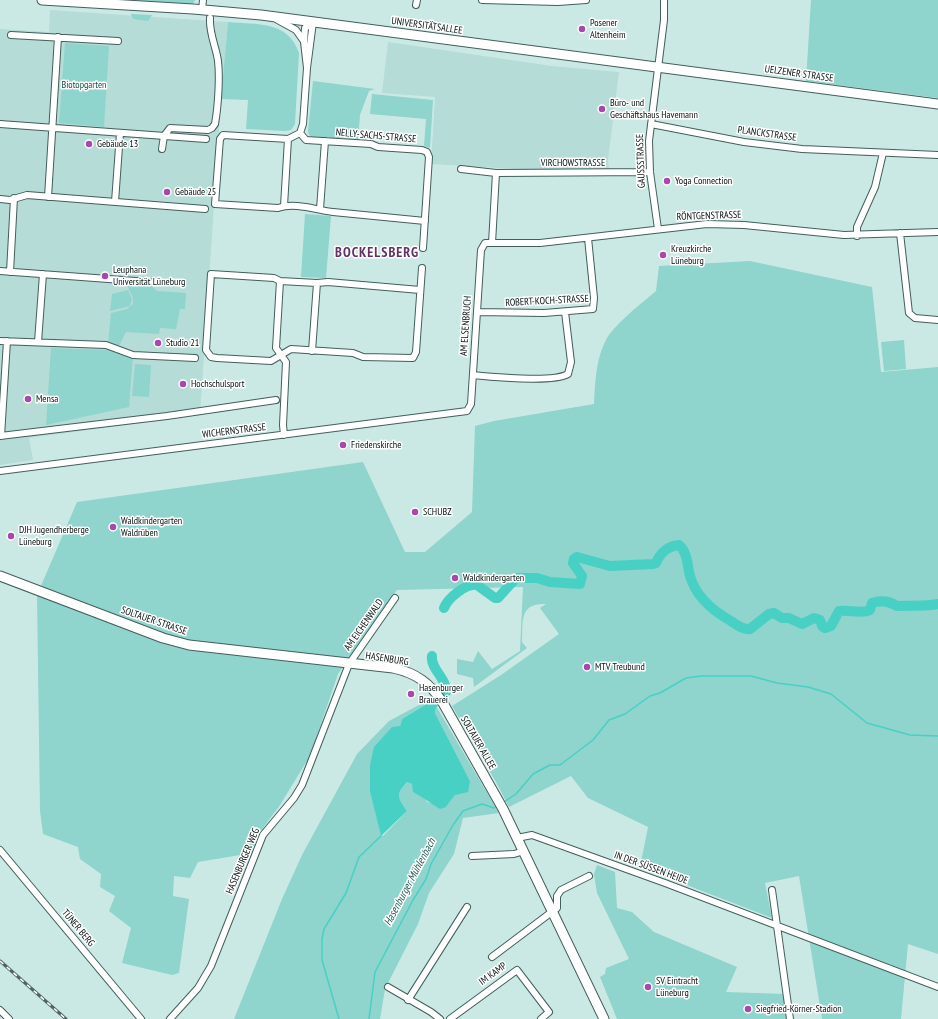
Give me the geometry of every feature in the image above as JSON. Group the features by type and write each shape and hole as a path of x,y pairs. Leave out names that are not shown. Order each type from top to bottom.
{"main road":[{"name":"UNIVERSITÄTSALLEE","path":"42,0 202,10 271,17 658,68"},
{"name":"UELZENER STRASSE","path":"658,68 938,104"},
{"name":"SOLTAUER STRASSE","path":"0,576 174,641 210,648 349,664"},
{"name":"HASENBURG","path":"349,664 405,671 424,680 440,699"},
{"name":"SOLTAUER ALLEE","path":"440,699 499,801 517,838"},
{"path":"517,838 554,912 604,1019"}],"street":[{"path":"202,10 203,0"},
{"path":"482,0 543,2 586,0"},
{"name":"GAUSSSTRASSE","path":"658,229 650,172 649,141 664,20 664,0"},
{"name":"UNIVERSITÄTSALLEE","path":"271,17 296,30 304,42"},
{"path":"162,149 164,136 170,128 175,127 208,130 212,128 216,119 219,72 218,60 210,36 210,18"},
{"path":"307,68 304,42 305,28 313,22"},
{"path":"212,128 223,135 288,139 300,133 303,124 307,68 313,22"},
{"path":"10,35 118,41"},
{"path":"48,197 58,37"},
{"path":"0,124 206,139"},
{"name":"PLANCKSTRASSE","path":"651,124 744,142 807,149 938,155"},
{"path":"115,202 120,133"},
{"name":"NELLY-SACHS-STRASSE","path":"300,133 306,140 371,144 378,147 422,150 428,152 429,157 423,248"},
{"path":"223,135 220,139 215,204 278,208 284,206 320,209 327,212 425,221"},
{"path":"284,206 288,139"},
{"name":"NELLY-SACHS-STRASSE","path":"320,209 325,141"},
{"path":"857,236 857,227 875,187 883,153"},
{"name":"VIRCHOWSTRASSE","path":"461,169 496,173 650,172"},
{"path":"492,243 496,173"},
{"path":"0,199 27,196 48,197 205,209"},
{"path":"10,272 14,198"},
{"name":"RÖNTGENSTRASSE","path":"482,246 485,242 540,243 683,226 734,224 857,236 938,232"},
{"path":"900,233 909,313 914,318 938,320"},
{"name":"ROBERT-KOCH-STRASSE","path":"477,312 515,314 565,312 590,310 594,308 588,238"},
{"name":"AM ELSENBRUCH","path":"470,408 482,246"},
{"path":"420,290 328,282 317,283 280,281 274,278 211,274 206,350 211,357 216,358 271,361 291,350 353,353 363,356 413,358 416,352 422,268"},
{"path":"0,271 150,282"},
{"path":"38,342 43,274"},
{"path":"280,281 276,348 286,362 283,425 284,435"},
{"path":"312,351 317,283"},
{"path":"473,375 536,378 556,377 568,374 571,362 565,312"},
{"path":"0,341 106,345 133,355 196,358"},
{"path":"7,341 0,436 130,421 276,400"},
{"name":"WICHERNSTRASSE","path":"0,471 467,411 470,408"},
{"name":"AM EICHENWALD","path":"349,664 395,598"},
{"name":"HASENBURGER WEG","path":"170,1019 198,988 211,966 263,835 302,785 349,664"},
{"name":"IN DER SÜSSEN HEIDE","path":"517,838 532,835 938,987"},
{"name":"TÜNER BERG","path":"0,850 141,1019"},
{"path":"472,856 514,854 524,851"},
{"path":"492,957 554,912 557,908 557,896 561,890 589,876"},
{"path":"772,890 790,1019"},
{"path":"408,1000 467,907"},
{"name":"IM KAMP","path":"450,1019 516,970 550,1012 541,1019"},
{"path":"388,987 431,1012 440,1019"},
{"path":"0,1010 9,1019"}],"shaded area":[{"name":"Leuphana Universität Lüneburg","path":"50,10 228,22 221,99 200,415 29,438 33,460 0,465 0,29 49,32"},
{"path":"388,42 552,66 619,72 608,160 609,169 516,169 431,164 435,97 382,93"},
{"path":"0,958 69,1019 63,1019 0,964"}],"green space":[{"path":"126,0 195,0 193,4"},
{"path":"811,0 938,0 938,98 806,81"},
{"path":"131,14 152,15 148,21 133,19"},
{"path":"228,22 270,26 279,29 294,42 299,53 295,124 291,130 246,129 248,100 221,99"},
{"name":"Biotopgarten","path":"65,43 109,46 104,127 59,123"},
{"path":"313,81 375,89 369,91 360,115 358,141 313,138 309,135 308,131"},
{"path":"372,94 433,100 430,148 424,146 426,119 370,114"},
{"path":"305,214 331,216 326,278 301,277"},
{"path":"750,261 872,287 881,372 938,367 938,954 908,944 901,1019 822,1019 799,876 765,883 772,918 640,867 648,827 588,798 571,776 509,807 452,706 501,675 559,634 540,608 546,604 537,604 527,610 524,615 522,642 527,648 474,687 473,678 457,674 457,659 473,662 478,651 492,669 520,651 523,587 397,590 338,674 310,756 280,805 260,832 252,853 198,862 190,878 174,876 173,896 189,899 179,973 172,975 122,963 131,928 109,911 115,896 100,887 101,874 80,859 78,847 43,834 40,811 37,595 77,502 363,462 405,552 425,552 472,512 475,426 494,421 594,404 598,361 603,345 611,332 630,313 656,291 659,266"},
{"path":"127,285 150,285 157,291 186,293 185,309 180,309 176,329 160,328 159,334 126,332 119,346 108,344 111,313 127,309 133,304 133,298"},
{"path":"128,290 132,299 130,306 110,311 112,294"},
{"path":"904,340 906,369 884,371 881,342"},
{"path":"51,348 111,350 133,356 129,407 46,425"},
{"path":"135,364 151,365 149,397 132,396"},
{"path":"432,698 433,700 402,719 400,726 370,765 370,792 381,835 383,836 407,811 400,799 399,793 407,782 412,784 414,792 424,797 427,802 446,807 455,795 470,781 435,713 436,706 499,813 463,818 454,854 429,893 418,924 385,989 380,1019 234,1019 282,899 302,855 357,754 389,721"},
{"path":"597,865 615,872 617,908 632,912 654,932 737,967 726,992 785,994 789,1019 617,1019 600,977 605,974 606,968 629,959 597,893 594,874"}],"water":[{"path":"433,700 436,706 435,713 470,781 468,792 455,795 446,807 440,809 413,792 412,784 407,782 399,793 399,796 407,811 381,836 370,792 370,765 374,747 392,727 400,726 402,719"}],"waterway":[{"name":"Hasenburger Mühlenbach","path":"444,608 453,596 468,586 477,585 495,598 498,598 516,578 537,578 550,582 580,584 582,576 573,563 574,559 577,557 610,566 653,564 656,563 665,551 671,547 679,545 686,555 690,576 701,597 718,613 745,629 750,629 769,614 774,613 782,618 789,618 802,624 814,618 820,620 822,626 825,628 831,626 839,611 867,611 870,610 872,603 875,602 882,601 897,606 923,606 938,604"},
{"name":"Hasenburger Mühlenbach","path":"426,714 434,702 446,692 444,682 433,665 432,656"},
{"name":"Hasenburger Mühlenbach","path":"504,802 516,794 533,774 550,765 560,765 593,740 609,720 625,714 650,696 660,693 686,678 701,676 751,676 777,683 808,687 831,694 867,723 910,735 938,736"},
{"name":"Hasenburger Mühlenbach","path":"369,1019 375,972 413,900 426,879 431,864 453,825 463,811 482,804 494,808 497,806"},
{"name":"Hasenburger Mühlenbach","path":"339,1019 322,960 322,939 324,929 346,893 359,857 381,836"}],"railway":[{"path":"0,961 66,1019"}],"place":[{"name":"Posener Altenheim","path":"582,29"},
{"name":"Büro- und Geschäftshaus Havemann","path":"602,109"},
{"name":"Gebäude 13","path":"89,144"},
{"name":"Yoga Connection","path":"667,181"},
{"name":"Gebäude 25","path":"167,192"},
{"name":"Kreuzkirche Lüneburg","path":"663,255"},
{"name":"Leuphana Universität Lüneburg","path":"105,276"},
{"name":"Studio 21","path":"158,343"},
{"name":"Hochschulsport","path":"183,384"},
{"name":"Mensa","path":"28,399"},
{"name":"Friedenskirche","path":"343,445"},
{"name":"SCHUBZ","path":"415,512"},
{"name":"Waldkindergarten Waldrüben","path":"113,527"},
{"name":"DJH Jugendherberge Lüneburg","path":"11,536"},
{"name":"Waldkindergarten","path":"455,578"},
{"name":"MTV Treubund","path":"587,667"},
{"name":"Hasenburger Brauerei","path":"411,694"},
{"name":"SV Eintracht Lüneburg","path":"648,987"},
{"name":"Siegfried-Körner-Stadion","path":"748,1009"}],"district":[{"name":"BOCKELSBERG","path":"377,253"}]}
